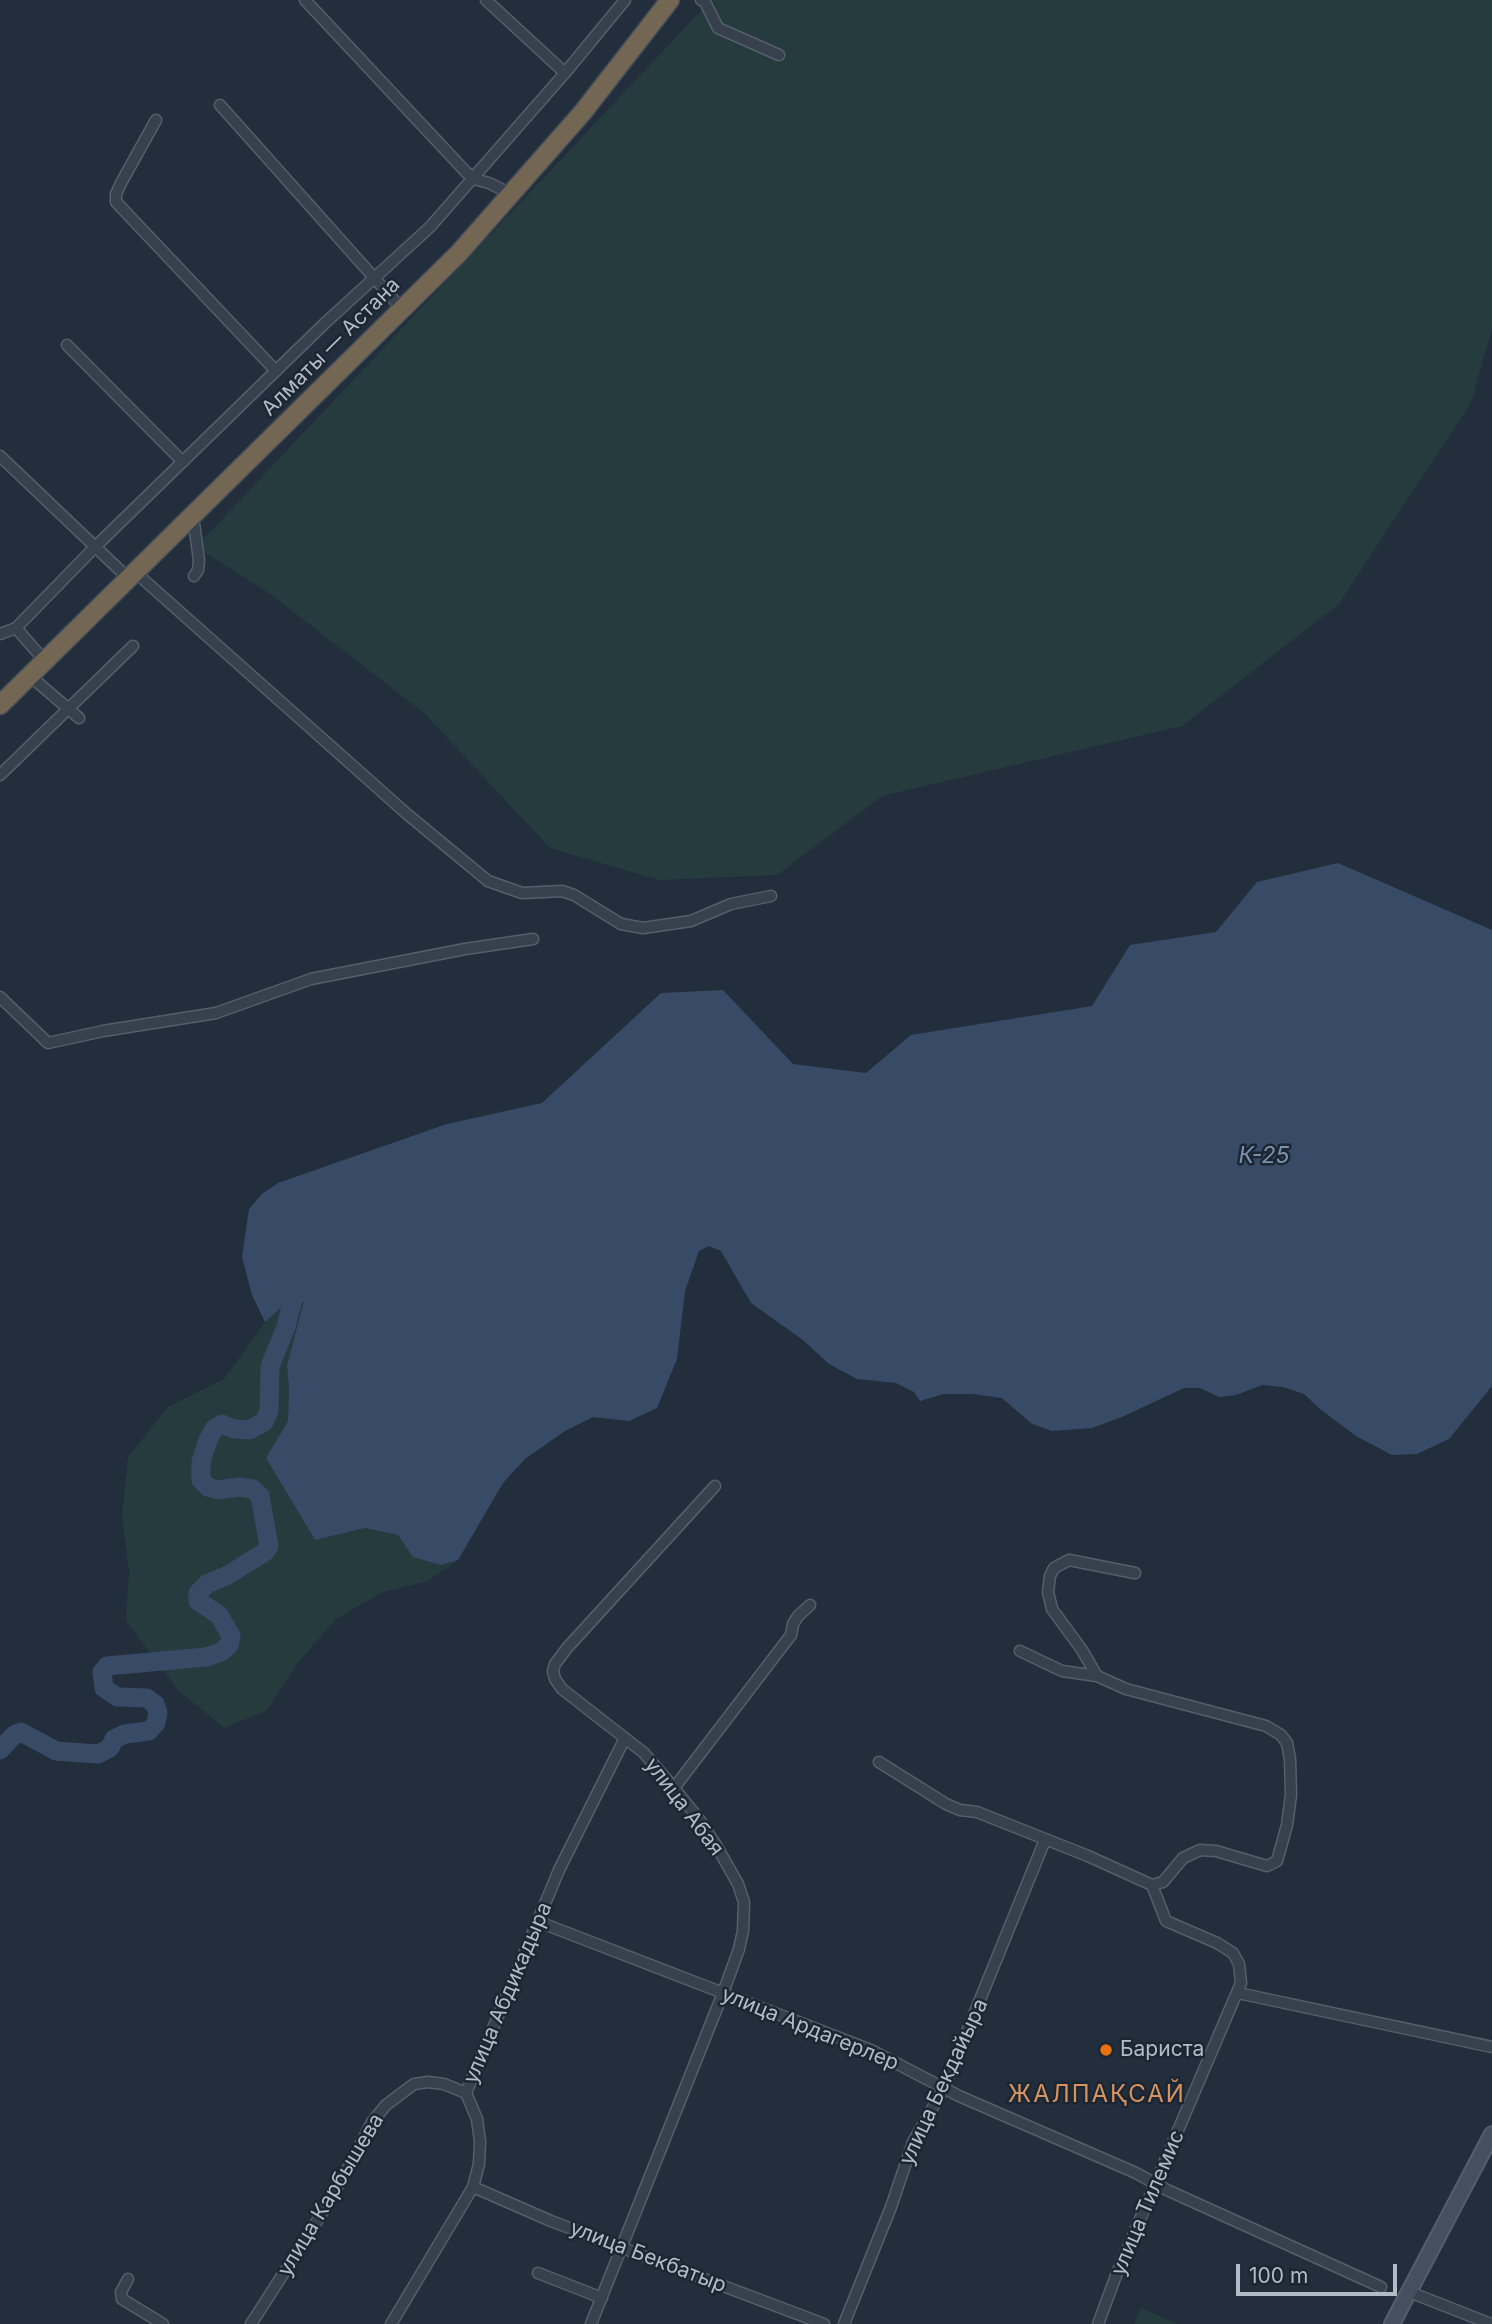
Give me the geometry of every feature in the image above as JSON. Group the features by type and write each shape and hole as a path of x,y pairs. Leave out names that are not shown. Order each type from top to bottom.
{"highway":[{"name":"Алматы — Астана","path":"0,705 459,253 583,112 670,0"}],"street":[{"path":"305,0 474,179 511,194"},
{"path":"486,0 565,73"},
{"path":"0,633 16,628 94,547 430,227 625,0"},
{"path":"701,0 705,2 718,28 779,55"},
{"path":"220,105 402,309"},
{"path":"156,120 121,183 116,194 117,202 276,371"},
{"path":"67,345 183,462"},
{"path":"0,456 94,547 131,575 488,881 522,893 562,891 574,895 621,924 643,928 691,921 731,904 771,896"},
{"path":"192,515 199,560 194,576"},
{"path":"16,628 44,660"},
{"path":"0,775 133,646"},
{"path":"29,675 79,718"},
{"path":"0,997 48,1043 117,1028 216,1013 311,979 533,939"},
{"name":"улица Абая","path":"591,2324 739,1949 744,1902 738,1884 699,1819 644,1753 562,1689 555,1679 555,1664 715,1486"},
{"path":"1097,1676 1052,1609 1048,1592 1050,1576 1054,1569 1069,1560 1135,1573"},
{"path":"674,1788 791,1635 798,1616 810,1605"},
{"path":"879,1762 946,1804 960,1810 977,1812 1152,1885 1163,1882 1183,1858 1200,1850 1216,1851 1267,1866 1276,1861 1287,1825 1291,1794 1290,1759 1287,1743 1282,1735 1266,1726 1126,1689 1097,1676 1062,1671 1020,1651"},
{"name":"улица Абдикадыра","path":"391,2324 473,2187 479,2164 480,2141 477,2119 466,2093 559,1870 625,1738"},
{"name":"улица Бекдайыра","path":"844,2324 891,2207 913,2142 944,2088 1045,1840"},
{"name":"улица Тилемис","path":"1098,2324 1238,1993 1241,1975 1233,1953 1217,1943 1166,1921 1152,1885"},
{"name":"улица Ардагерлер","path":"539,1922 871,2049 944,2088 1031,2129 1156,2183 1381,2287"},
{"path":"1238,1993 1492,2047"},
{"name":"улица Карбышева","path":"251,2324 319,2218 372,2122 386,2105 414,2084 444,2084 466,2093"},
{"path":"1392,2324 1492,2134"},
{"name":"улица Бекбатыр","path":"473,2187 551,2221 824,2324"},
{"path":"538,2273 601,2298"},
{"path":"128,2280 121,2292 122,2299 163,2324"},
{"path":"1408,2291 1491,2324"}],"green space":[{"path":"711,0 1492,0 1492,328 1471,403 1338,605 1182,726 882,796 777,875 659,880 550,848 424,713 269,593 196,547"},
{"path":"309,1281 287,1365 288,1421 266,1458 315,1540 365,1528 398,1535 440,1565 458,1560 428,1581 383,1592 336,1619 300,1660 266,1711 224,1728 179,1691 126,1621 129,1572 122,1516 128,1457 168,1407 224,1379 265,1322"},
{"path":"1141,2308 1178,2324 1134,2324"}],"water":[{"name":"К-25","path":"1338,863 1492,930 1492,1386 1449,1439 1417,1454 1392,1455 1356,1436 1304,1394 1283,1387 1262,1385 1236,1395 1219,1397 1200,1388 1184,1388 1092,1428 1052,1431 1032,1424 1002,1398 944,1394 920,1401 914,1392 896,1383 857,1379 829,1364 803,1340 751,1303 721,1251 709,1246 699,1251 685,1291 677,1359 657,1408 629,1421 593,1417 565,1431 525,1459 503,1483 458,1560 441,1565 413,1557 398,1535 365,1528 315,1540 266,1458 288,1421 287,1365 309,1282 265,1322 252,1295 242,1257 249,1209 262,1194 278,1183 447,1124 542,1103 661,993 723,990 793,1064 866,1073 911,1035 1092,1006 1130,945 1216,932 1257,882"}],"waterway":[{"path":"0,1750 14,1735 21,1732 56,1751 98,1754 110,1748 114,1739 125,1734 149,1731 156,1723 158,1713 155,1704 147,1698 117,1697 104,1688 102,1672 107,1666 206,1657 221,1652 229,1645 231,1636 219,1615 198,1601 198,1593 207,1584 228,1575 265,1552 269,1546 260,1496 253,1489 239,1487 218,1490 208,1487 201,1480 201,1462 214,1429 222,1424 234,1429 249,1430 264,1422 269,1411 270,1366 286,1327 293,1299 327,1263"}],"place":[{"name":"Бариста","path":"1106,2050"}],"district":[{"name":"ЖАЛПАҚСАЙ","path":"1097,2095"}]}
